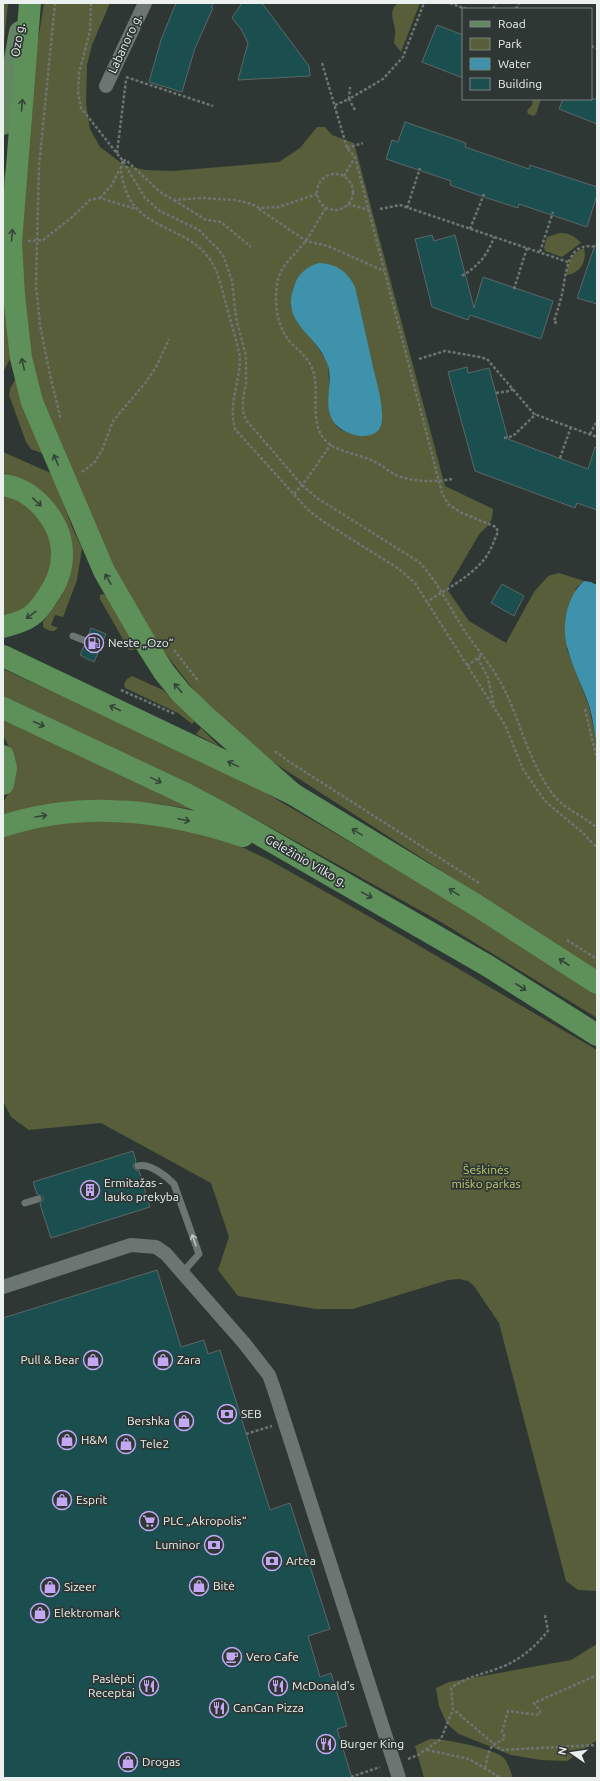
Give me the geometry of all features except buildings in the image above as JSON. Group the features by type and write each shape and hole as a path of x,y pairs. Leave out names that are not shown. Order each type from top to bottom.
{"highway":[{"path":"30,3 11,242 14,295 21,358 32,402 75,473 104,570 141,636 164,672 181,693 205,716 293,794"},
{"path":"3,485 11,486 28,494 50,517 58,534 62,554 59,574 52,590 42,605 33,615 23,621 3,627"},
{"path":"3,656 293,794 476,905 597,983"},
{"name":"Geležinio Vilko g.","path":"3,708 186,794 488,966 597,1035"},
{"path":"3,756 6,768 3,784"},
{"path":"3,826 25,819 64,813 111,810 140,812 218,827 284,849"}],"main road":[{"name":"Ozo g.","path":"3,124 25,3"}],"street":[{"name":"Labanoro g.","path":"106,86 145,3"},
{"path":"3,1287 131,1245 156,1248 166,1254 183,1272 269,1374 286,1422 398,1778"}],"lane":[{"path":"73,636 86,641"},
{"path":"138,1166 142,1165 149,1167 166,1176 174,1184 199,1254 183,1272"},
{"path":"25,1203 38,1198"}],"path":[{"path":"55,3 39,166 36,285 40,324 50,375 64,426"},
{"path":"335,106 383,80 403,57 424,3"},
{"path":"450,3 463,8"},
{"path":"322,63 347,148 355,157 442,493 448,504 496,527 498,532 483,561 427,602"},
{"path":"112,72 213,106"},
{"path":"117,153 126,77"},
{"path":"350,87 349,98 355,110"},
{"path":"347,148 363,143"},
{"path":"344,176 355,157"},
{"path":"123,161 126,160 160,192 206,220 221,222 251,247"},
{"path":"100,198 111,186 123,161"},
{"path":"123,161 145,198 160,210 199,230 218,249 227,265 232,281 236,318 246,356 243,412 252,429 302,485 317,498 419,562 431,574 454,614 495,672 538,771 552,794 568,808 592,823 597,828"},
{"path":"408,208 420,168"},
{"path":"120,169 126,191 137,209 158,226 187,238 204,251 216,271 237,344 240,368 232,405 232,417 235,429 308,510 324,522 399,569 415,583 504,725 523,769 545,801 583,833 597,848"},
{"path":"333,174 344,176 348,180 353,190 353,196 348,204 337,210 326,208 321,204 317,194 317,188 322,178 333,174"},
{"path":"259,208 279,207 317,194"},
{"path":"470,229 484,194"},
{"path":"43,240 71,218 90,200 100,198 137,209"},
{"path":"174,200 201,198 235,200 252,204 306,241 328,246 385,272"},
{"path":"348,204 369,210"},
{"path":"380,209 400,205 568,262"},
{"path":"326,208 306,241 294,253 281,270 277,284 277,311 283,332 311,366 314,372 318,429 324,440 343,452 374,461 400,477 439,481 452,479"},
{"path":"540,252 553,212"},
{"path":"462,276 484,259 494,237"},
{"path":"557,323 554,322 561,298 568,262 576,250 585,247 597,246"},
{"path":"514,290 527,248"},
{"path":"75,473 94,463 102,450 112,421 146,382 156,367 169,339"},
{"path":"237,344 242,342"},
{"path":"419,358 445,351 480,357 492,363 529,410 597,437"},
{"path":"496,393 509,392 513,389"},
{"path":"504,438 513,436 536,414"},
{"path":"590,434 597,421"},
{"path":"560,458 571,427"},
{"path":"294,494 331,444"},
{"path":"174,649 201,686"},
{"path":"467,666 482,655"},
{"path":"478,658 488,678 494,708"},
{"path":"585,709 597,759"},
{"path":"269,747 288,761 486,888"},
{"path":"564,938 597,959"},
{"path":"246,1434 286,1422"},
{"path":"351,1777 418,1756 441,1738 453,1708 451,1688 464,1679 501,1668 532,1649 548,1631 545,1615"},
{"path":"484,1768 490,1747 496,1742 502,1741 505,1737 502,1732 508,1711 539,1715 540,1711 534,1702 597,1676"},
{"path":"453,1708 501,1750 597,1745"},
{"path":"426,1750 469,1759 501,1778"}],"green space":[{"path":"3,3 8,3 3,52"},
{"path":"44,3 110,3 92,45 87,65 86,104 90,129 100,147 124,165 145,170 172,171 279,162 300,148 317,127 325,127 332,135 354,143 445,486 493,509 490,522 480,533 447,589 469,621 506,643 534,592 548,576 559,573 584,581 576,588 567,649 589,706 597,745 597,971 279,766 248,742 196,693 155,640 130,598 108,556 38,395 18,292 27,109","holes":["294,286 378,389 382,421 380,427 352,433 346,432 336,425 331,417 328,363 291,307"]},
{"path":"398,3 420,3 401,52 394,43 395,32 392,12"},
{"path":"533,100 541,100 536,114 533,116 528,114 527,111 532,105"},
{"path":"13,135 14,351 3,372 3,183"},
{"path":"560,233 572,235 581,243 562,257 545,251 544,247 547,237"},
{"path":"584,248 585,257 582,266 576,272 566,275 573,255"},
{"path":"19,372 44,454 31,449 26,442 9,395 10,389"},
{"path":"3,452 53,474 72,527 82,548 77,580 63,617 55,615 51,625 58,628 54,631 50,631 43,627 43,622 62,595 70,568 26,481 3,473"},
{"path":"3,493 26,504 34,510 44,524 49,535 52,546 52,556 51,567 47,578 27,610 21,614 3,620"},
{"path":"103,594 107,596 136,648 133,650 129,650 100,599 100,595"},
{"path":"3,669 245,781 496,927 597,992 597,1018 441,922 232,806 3,698"},
{"path":"132,676 163,690 195,721 192,724 178,713 125,688 124,684 127,679"},
{"path":"3,720 196,810 160,804 114,800 3,816 3,803 12,786 10,748 3,736"},
{"path":"201,728 220,747 196,734"},
{"name":"Šeškinės miško parkas","path":"73,821 154,822 220,838 244,848 271,861 370,917 597,1050 597,1591 578,1590 566,1581 499,1323 474,1286 468,1281 459,1279 448,1280 353,1309 316,1309 238,1296 218,1270 229,1237 211,1183 101,1123 29,1130 11,1117 3,1101 3,833"},
{"path":"597,1644 597,1740 567,1761 541,1760 511,1755 459,1734 447,1724 439,1706 436,1688 449,1682 571,1660"},
{"path":"430,1739 446,1740 468,1745 499,1755 504,1758 513,1778 424,1778 415,1746"}],"water":[{"path":"319,263 325,263 341,269 349,277 355,287 382,407 382,421 379,429 374,434 358,436 349,433 341,429 331,417 328,404 330,376 327,363 322,352 295,318 292,309 291,298 299,276 304,270"},
{"path":"584,581 597,585 597,745 592,715 570,657 565,632 565,622 569,604 573,595"}],"place":[{"name":"Neste „Ozo“","path":"94,643"},
{"name":"Ermitažas - lauko prekyba","path":"90,1190"},
{"name":"Pull & Bear","path":"93,1360"},
{"name":"Zara","path":"163,1360"},
{"name":"SEB","path":"227,1414"},
{"name":"Bershka","path":"184,1421"},
{"name":"H&M","path":"67,1440"},
{"name":"Tele2","path":"126,1444"},
{"name":"Esprit","path":"62,1500"},
{"name":"PLC „Akropolis“","path":"149,1521"},
{"name":"Luminor","path":"214,1545"},
{"name":"Artea","path":"272,1561"},
{"name":"Bitė","path":"199,1586"},
{"name":"Sizeer","path":"50,1587"},
{"name":"Elektromark","path":"40,1613"},
{"name":"Vero Cafe","path":"232,1657"},
{"name":"Paslėpti Receptai","path":"149,1686"},
{"name":"McDonald's","path":"278,1686"},
{"name":"CanCan Pizza","path":"219,1708"},
{"name":"Burger King","path":"326,1744"},
{"name":"Drogas","path":"128,1762"}]}
